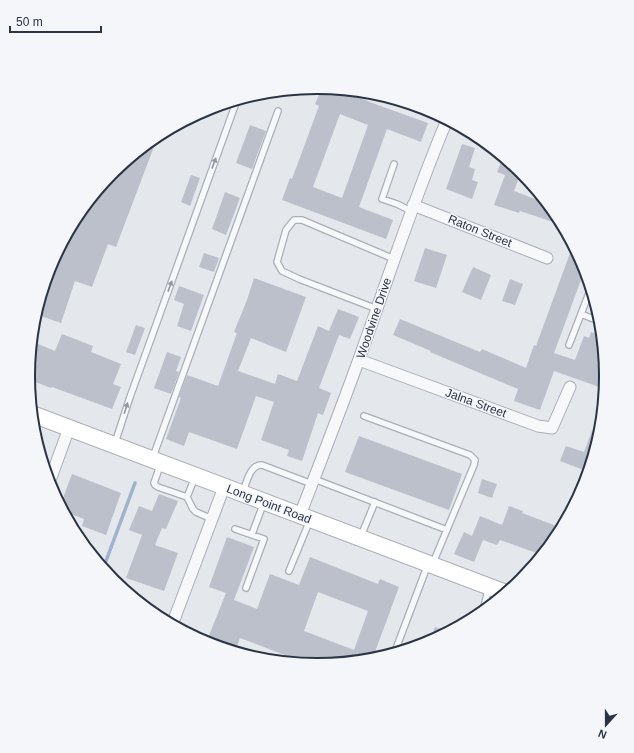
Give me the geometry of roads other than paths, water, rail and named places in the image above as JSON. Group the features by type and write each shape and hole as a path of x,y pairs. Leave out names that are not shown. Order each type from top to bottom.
{"main road":[{"name":"Long Point Road","path":"37,416 500,591"}],"street":[{"name":"Woodvine Drive","path":"305,517 313,482 359,360 412,208 445,125"},
{"name":"Raton Street","path":"412,208 547,258"},
{"name":"Jalna Street","path":"359,360 538,426 552,428 570,387"},
{"path":"52,474 69,428"},
{"path":"174,620 224,487"}],"lane":[{"path":"114,445 235,107"},
{"path":"212,519 193,510 187,498 155,485 157,461 278,111"},
{"path":"394,164 382,199 412,208"},
{"path":"377,309 299,280 282,271 277,262 286,230 294,220 302,220 394,259"},
{"path":"570,345 587,298"},
{"path":"581,314 593,319"},
{"path":"364,416 470,455 475,460 397,647"},
{"path":"243,494 251,472 255,466 262,465 375,502 447,530"},
{"path":"187,498 195,476"},
{"path":"252,534 264,502"},
{"path":"360,538 375,502"},
{"path":"290,571 305,517"},
{"path":"235,529 264,539 246,588"},
{"path":"485,603 489,587"}],"waterway":[{"path":"105,562 135,483"}]}
